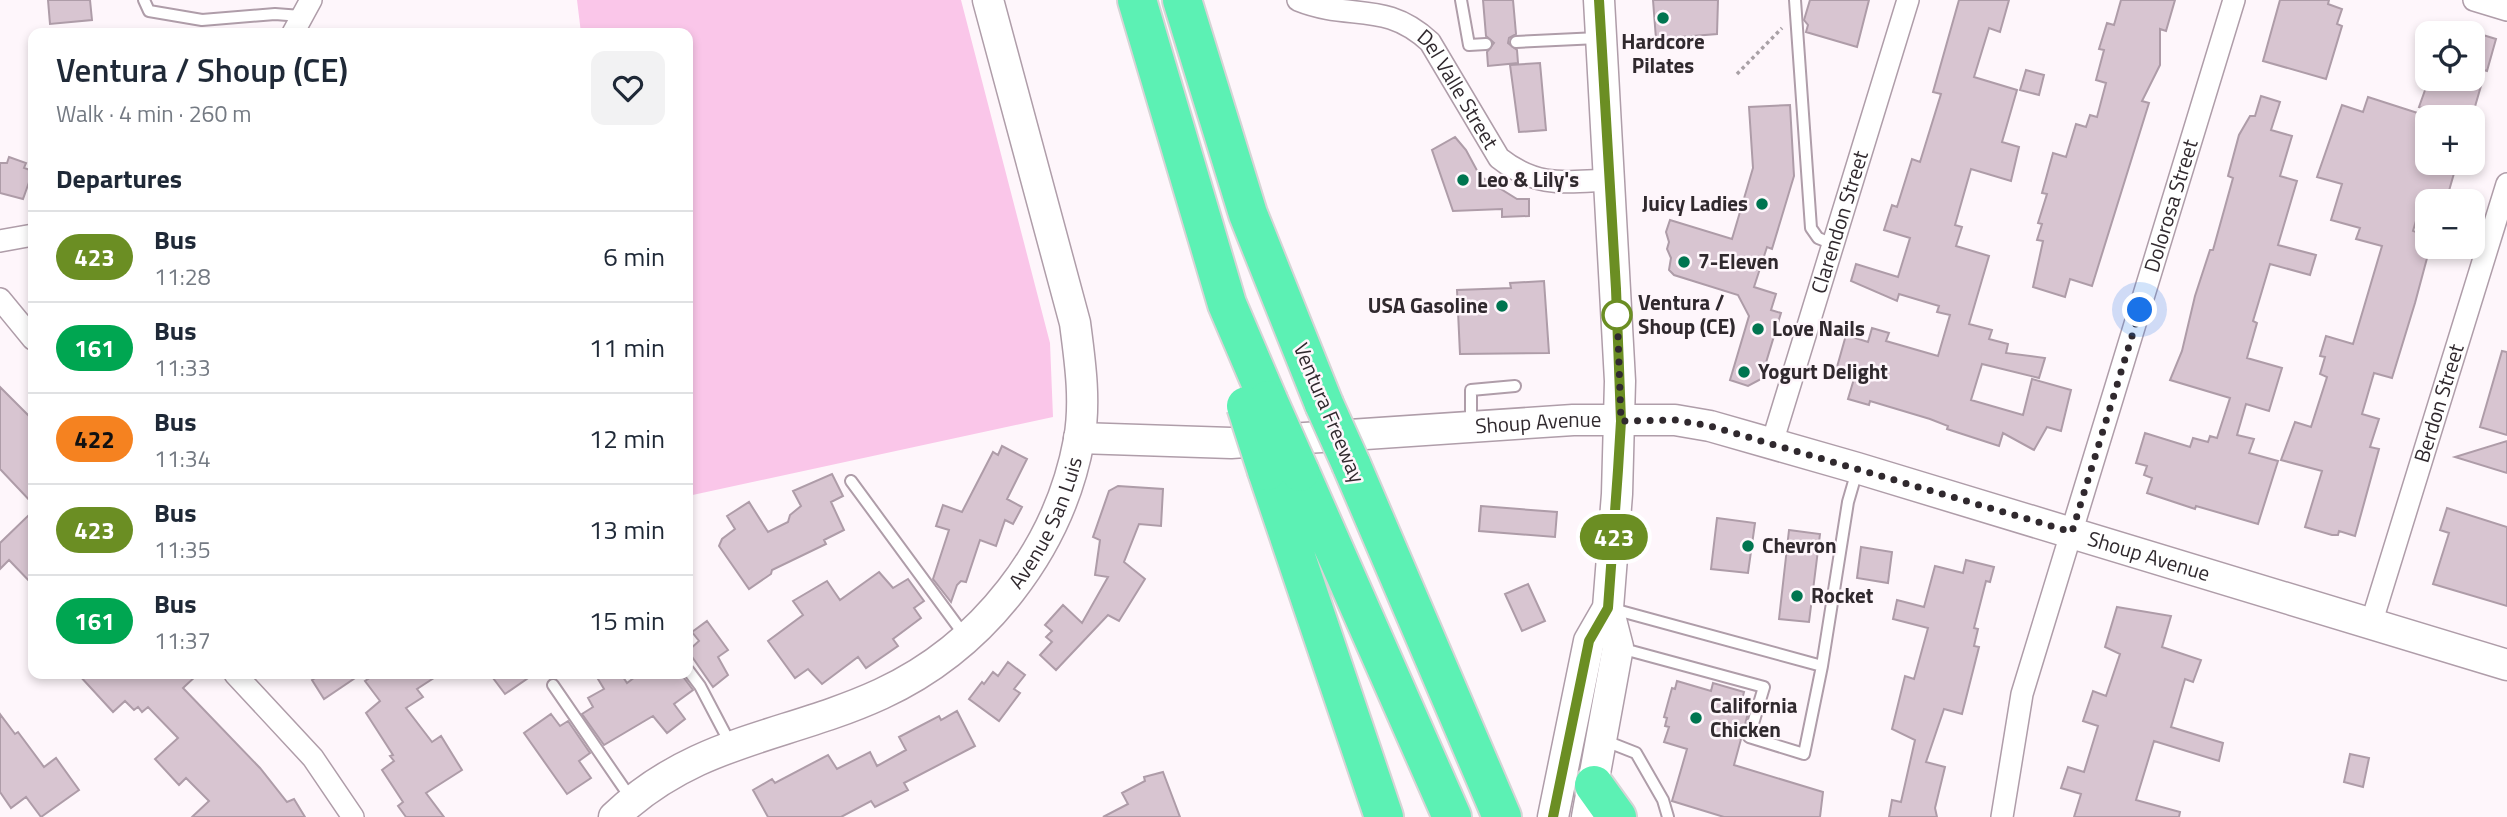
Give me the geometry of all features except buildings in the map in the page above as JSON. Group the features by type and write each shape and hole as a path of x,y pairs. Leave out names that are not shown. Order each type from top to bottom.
{"highway":[{"path":"1137,0 1257,403 1283,471 1384,817"},
{"name":"Ventura Freeway","path":"1182,0 1248,214 1324,404 1502,817"},
{"path":"1283,471 1452,817"},
{"path":"1591,801 1617,817"}],"main road":[{"name":"Avenue San Luis","path":"623,808 685,764 731,745 880,694 920,674 967,639 1012,591 1048,535 1079,438 1081,366 1075,323 989,0"},
{"path":"1591,801 1618,647 1608,608 1621,421 1599,0"},
{"name":"Shoup Avenue","path":"1079,438 1231,443 1471,427 1675,420 1772,443 1857,468 2507,665"},
{"path":"1553,817 1589,641 1608,608"}],"street":[{"name":"Del Valle Street","path":"1298,0 1324,9 1380,12 1415,26 1430,42 1499,158 1512,168 1531,178 1551,183 1610,180"},
{"name":"Clarendon Street","path":"1772,443 1908,0"},
{"name":"Dolorosa Street","path":"2002,817 2022,694 2234,0"},
{"path":"2474,0 2507,10"},
{"name":"Berdon Street","path":"2371,624 2507,184"},
{"path":"0,241 28,236"},
{"path":"0,299 28,333"},
{"path":"240,679 313,758 353,817"}],"lane":[{"path":"144,0 149,11 202,20 275,14 302,16"},
{"path":"1461,0 1469,45 1486,44"},
{"path":"1795,0 1811,228 1818,238 1833,244"},
{"path":"1516,42 1601,38"},
{"path":"1471,427 1471,390 1515,386"},
{"path":"1618,647 1764,687 1749,737 1804,754 1822,666 1848,502 1857,468"},
{"path":"851,481 967,639"},
{"path":"1608,608 1822,666"},
{"path":"693,679 731,745"},
{"path":"553,685 623,808"},
{"path":"1603,740 1636,753 1663,800 1668,817"}],"path":[{"path":"1737,74 1796,15"}],"shaded area":[{"path":"577,0 961,0 1050,343 1053,417 693,495 693,28 580,28"}],"bus line":[{"name":"423","path":"1553,817 1570,745 1589,641 1608,608 1612,583 1621,421 1614,232 1599,0"}],"place":[{"name":"Hardcore Pilates","path":"1663,18"},
{"name":"Leo & Lily's","path":"1463,180"},
{"name":"Juicy Ladies","path":"1762,204"},
{"name":"7-Eleven","path":"1684,262"},
{"name":"USA Gasoline","path":"1502,306"},
{"name":"Ventura / Shoup (CE)","path":"1617,315"},
{"name":"Love Nails","path":"1758,329"},
{"name":"Yogurt Delight","path":"1744,372"},
{"name":"Chevron","path":"1748,546"},
{"name":"Rocket","path":"1797,596"},
{"name":"California Chicken","path":"1696,718"}],"route":[{"path":"1617,315 1617,307 1621,421 1675,420 1710,426 2072,532 2140,310"}]}
